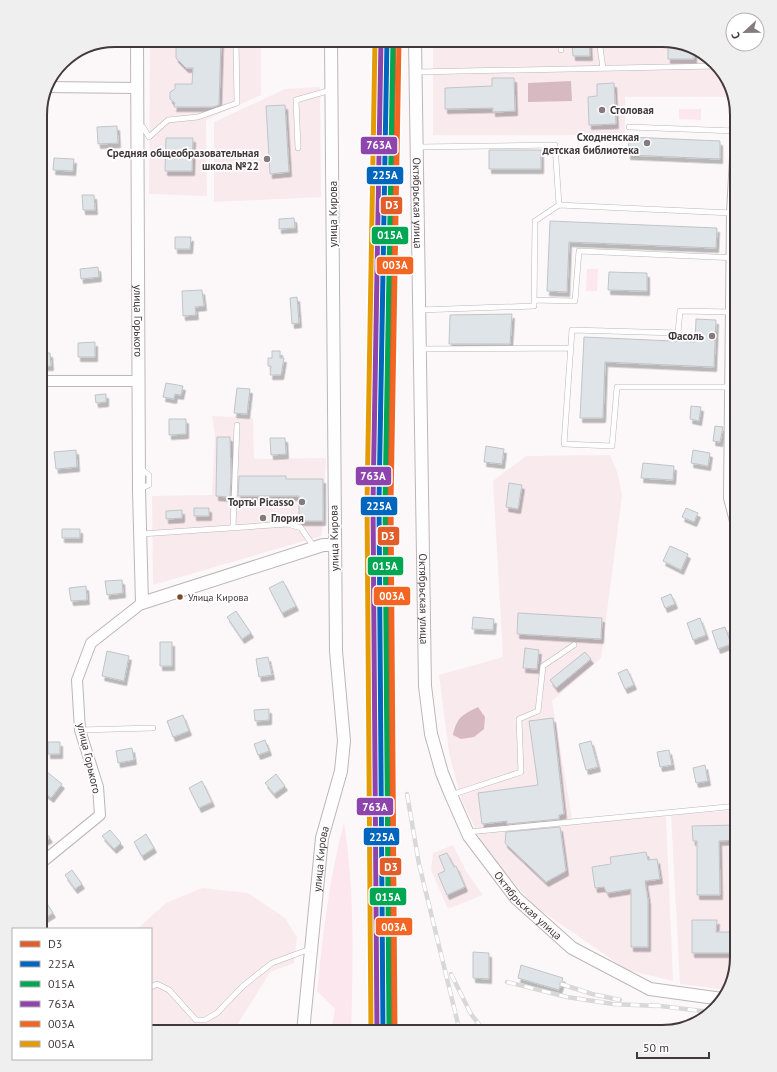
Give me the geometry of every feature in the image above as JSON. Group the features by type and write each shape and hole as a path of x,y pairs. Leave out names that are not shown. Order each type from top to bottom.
{"street":[{"name":"улица Горького","path":"137,47 139,490 142,603"},
{"name":"улица Кирова","path":"304,1025 322,838 341,771 344,741 336,651 334,545 331,47"},
{"name":"Октябрьская улица","path":"415,47 425,686 431,734 442,773 450,795 468,832 516,898 572,948 650,989 716,998"},
{"path":"53,87 137,88"},
{"path":"730,350 730,502"},
{"path":"47,381 139,381"},
{"name":"улица Горького","path":"47,858 100,815 98,787 80,730 77,680 91,644 142,603 314,548 334,545"}],"lane":[{"path":"137,127 143,127 149,136 168,120 198,117 237,103 236,47"},
{"path":"600,47 603,68"},
{"path":"415,72 709,66"},
{"path":"298,148 296,100 332,89"},
{"path":"629,127 730,131"},
{"path":"416,147 555,145 559,205"},
{"path":"419,310 534,306 536,221 559,205 730,213"},
{"path":"534,300 575,301 579,251 730,258"},
{"path":"729,387 617,387 612,446 564,444 572,330 678,333 680,311 730,312"},
{"path":"419,349 570,348"},
{"path":"233,527 237,425"},
{"path":"141,534 288,524 301,528 314,548"},
{"path":"450,795 522,772 519,719 538,711 543,666 574,645"},
{"path":"80,730 153,728"},
{"path":"468,832 730,807"},
{"path":"152,986 157,984 169,990 196,1020 206,1020 217,1013 243,986 272,963 311,949"}],"shaded area":[{"path":"150,47 261,47 261,95 206,120 207,196 149,194"},
{"path":"433,47 675,48 696,56 710,67 721,81 728,97 625,97 625,135 433,135"},
{"path":"571,81 572,101 528,102 528,83"},
{"name":"Средняя общеобразовательная школа №22","path":"320,87 321,197 214,202 214,122 285,89"},
{"path":"679,109 701,109 701,120 679,119"},
{"path":"587,269 598,269 597,291 586,291"},
{"path":"212,416 253,418 254,459 326,458 321,536 153,585 152,496 212,495 215,435"},
{"path":"610,455 618,474 622,496 601,658 552,701 573,824 666,816 673,981 627,970 533,905 484,847 461,799 449,753 439,675 503,657 493,481 526,456"},
{"path":"478,707 485,717 484,729 474,737 461,739 453,735 458,720 468,712"},
{"path":"730,811 730,957 728,974 722,989 680,984 671,815"},
{"path":"344,823 348,849 352,901 353,954 351,1025 332,1025 335,1009 317,991 330,886"},
{"path":"453,845 466,871 483,895 448,909 431,870 433,853"},
{"path":"202,888 248,893 285,918 297,937 294,963 270,972 237,1025 152,1025 152,928 138,928 166,903"}],"building":[{"path":"176,47 221,47 219,105 213,107 174,107 175,103 170,99 170,92 175,89 175,84 192,84 193,68 186,68 176,58"},
{"path":"572,47 589,47 590,56 573,56"},
{"path":"668,47 675,48 694,55 694,59 668,59"},
{"path":"492,78 514,78 515,111 493,112 493,108 445,109 445,88 492,86"},
{"name":"Столовая","path":"614,83 616,124 589,125 588,97 597,96 597,84"},
{"path":"285,105 289,172 270,174 266,106"},
{"path":"117,126 118,143 98,144 97,127"},
{"path":"629,137 720,141 720,159 628,155"},
{"path":"166,138 193,138 192,171 165,171"},
{"path":"489,150 541,150 541,169 489,169"},
{"path":"54,158 74,159 73,171 53,170"},
{"path":"82,195 94,195 95,210 83,210"},
{"path":"294,218 295,228 279,229 279,219"},
{"path":"550,221 717,228 716,248 569,242 567,292 547,291"},
{"path":"175,237 191,237 190,249 175,249"},
{"path":"98,267 99,277 81,279 80,269"},
{"path":"609,272 647,273 647,291 608,290"},
{"path":"202,290 204,306 195,307 196,315 183,316 182,291"},
{"path":"297,297 299,323 292,324 290,298"},
{"path":"512,314 510,344 449,344 450,315"},
{"path":"696,319 716,320 714,367 605,362 603,418 580,418 584,337 695,342"},
{"path":"95,342 95,357 78,357 78,343"},
{"path":"272,351 280,351 280,358 284,358 281,375 270,375 271,366 268,366 268,358 272,358"},
{"path":"47,353 50,353 51,366 47,366"},
{"path":"166,383 183,386 181,395 175,394 174,399 163,397"},
{"path":"237,388 250,389 247,414 234,413"},
{"path":"106,394 106,402 96,403 95,395"},
{"path":"691,406 701,407 699,421 690,419"},
{"path":"169,419 186,419 186,434 169,435"},
{"path":"715,426 723,427 720,442 713,441"},
{"path":"217,437 230,437 231,476 230,496 228,497 216,496"},
{"path":"270,438 285,438 286,454 271,455"},
{"path":"486,446 504,449 502,464 484,462"},
{"path":"76,450 77,467 56,469 54,452"},
{"path":"693,450 710,453 708,466 691,463"},
{"path":"643,463 674,466 673,480 641,478"},
{"path":"239,476 286,476 286,479 323,479 323,521 299,521 299,496 238,496"},
{"path":"509,483 522,485 518,509 506,507"},
{"path":"194,508 209,508 209,516 194,516"},
{"path":"686,508 698,513 694,522 682,517"},
{"path":"182,510 182,518 166,519 166,511"},
{"path":"62,529 80,529 80,538 62,538"},
{"path":"670,546 688,554 681,570 663,561"},
{"path":"122,580 123,593 107,595 105,581"},
{"path":"283,581 296,606 282,613 269,588"},
{"path":"86,586 87,600 71,601 69,588"},
{"path":"671,594 675,604 665,608 661,598"},
{"path":"236,611 251,633 242,639 227,617"},
{"path":"518,613 602,618 601,639 517,634"},
{"path":"473,617 494,619 493,630 472,629"},
{"path":"700,618 706,635 693,640 687,623"},
{"path":"725,627 730,644 718,649 712,631"},
{"path":"160,642 172,642 172,666 160,666"},
{"path":"525,648 539,650 537,669 523,668"},
{"path":"107,651 129,656 124,681 102,676"},
{"path":"585,652 591,659 556,688 550,680"},
{"path":"268,657 272,675 259,677 256,659"},
{"path":"627,669 634,685 625,689 618,673"},
{"path":"269,709 269,720 255,721 254,710"},
{"path":"183,715 189,731 173,737 167,721"},
{"path":"553,718 564,814 559,815 559,819 507,824 507,821 482,824 478,793 538,785 529,721"},
{"path":"265,740 269,751 258,755 254,744"},
{"path":"591,741 598,767 586,770 579,744"},
{"path":"48,742 60,742 60,754 48,754"},
{"path":"132,748 134,760 118,763 116,751"},
{"path":"669,750 672,765 660,767 657,752"},
{"path":"705,765 708,781 696,783 693,768"},
{"path":"47,772 62,784 51,798 47,795"},
{"path":"276,774 285,786 274,794 265,783"},
{"path":"202,781 212,802 199,808 189,788"},
{"path":"730,825 730,840 719,841 720,895 697,895 697,841 693,841 692,826"},
{"path":"560,827 566,871 546,882 505,843 506,832"},
{"path":"110,830 121,843 114,849 102,836"},
{"path":"146,834 154,848 142,856 134,842"},
{"path":"646,852 648,860 657,859 660,879 645,881 648,900 648,947 631,947 631,889 607,893 604,887 595,888 592,867 611,864 610,857"},
{"path":"447,853 454,867 456,866 465,887 447,895 438,874 445,871 439,856"},
{"path":"72,870 82,884 75,889 65,875"},
{"path":"47,904 53,913 47,917"},
{"path":"692,920 717,920 716,932 730,932 730,953 692,953"},
{"path":"473,952 489,953 489,979 473,978"},
{"path":"521,965 563,978 559,990 518,978"}],"railway":[{"path":"407,794 419,864 458,1025"},
{"path":"451,974 471,1014 480,1025"},
{"path":"507,982 567,997 613,1004 657,1006"},
{"path":"561,984 592,994 620,1000"},
{"path":"652,1005 703,1011"}],"transit line":[{"name":"005А","path":"371,1025 367,503 375,47"},
{"name":"763А","path":"377,1025 373,503 381,47"},
{"name":"225А","path":"383,1025 379,503 387,47"},
{"name":"015А","path":"389,1025 385,503 393,47"},
{"name":"D3","path":"392,1025 388,503 394,47"},
{"name":"003А","path":"395,1025 391,503 399,47"}],"place":[{"name":"Столовая","path":"602,110"},
{"name":"Сходненская детская библиотека","path":"647,143"},
{"name":"Средняя общеобразовательная школа №22","path":"267,159"},
{"name":"Фасоль","path":"712,336"},
{"name":"Торты Picasso","path":"302,502"},
{"name":"Глория","path":"263,518"},
{"name":"Улица Кирова","path":"180,597"}]}
